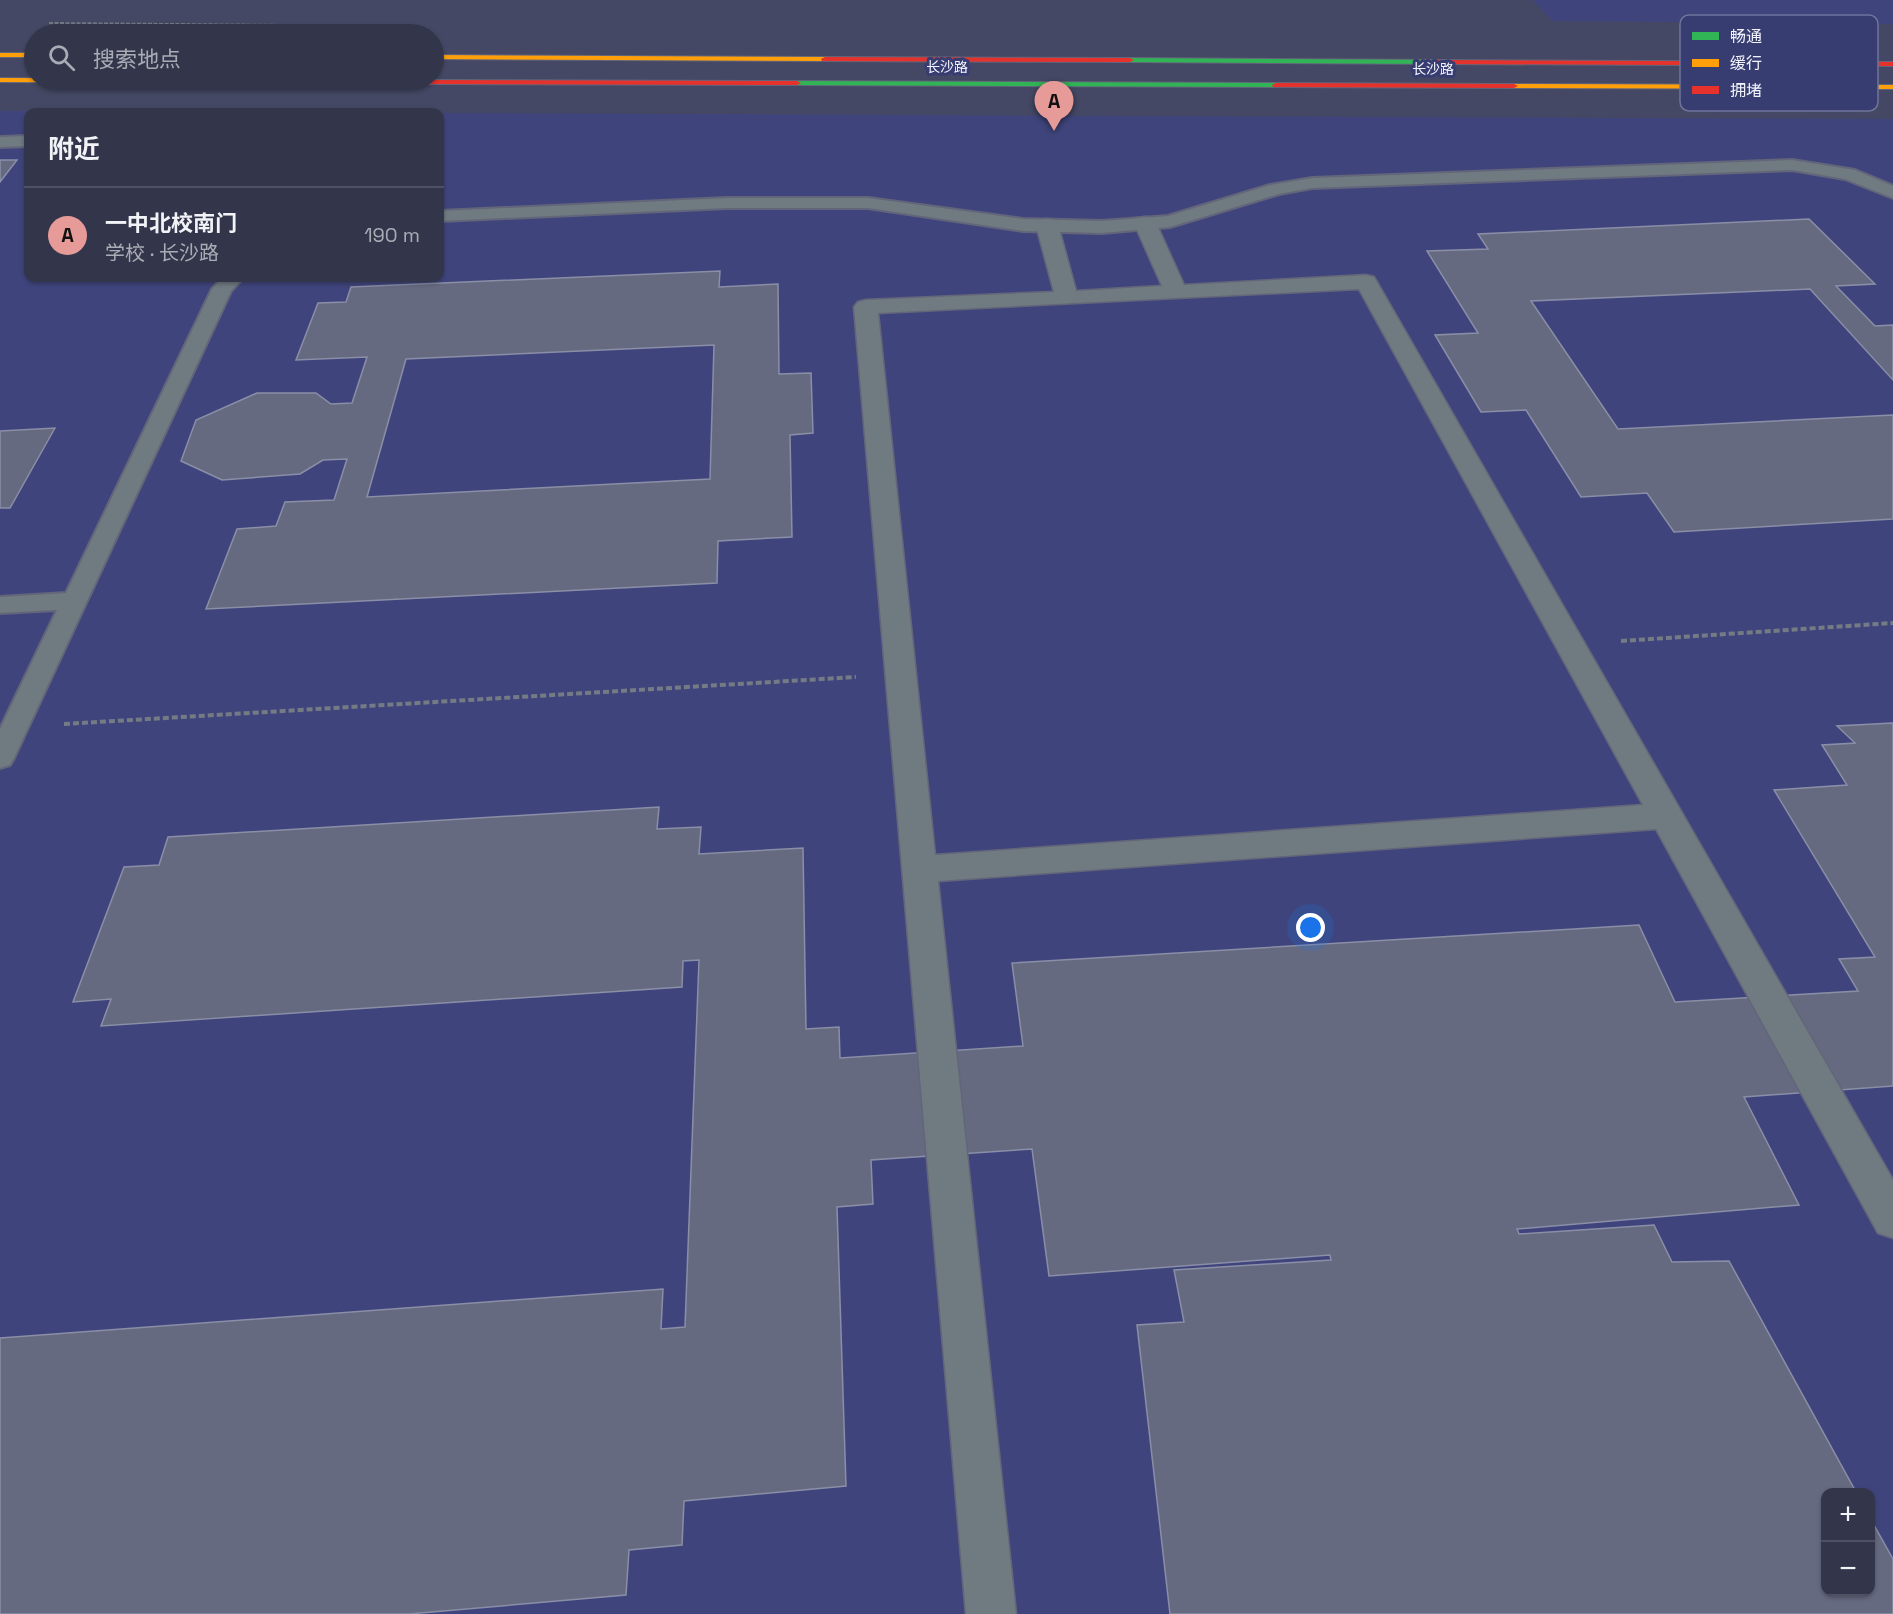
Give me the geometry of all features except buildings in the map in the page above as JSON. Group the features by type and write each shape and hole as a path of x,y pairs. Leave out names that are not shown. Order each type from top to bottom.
{"main road":[{"path":"0,55 24,55"},
{"name":"长沙路","path":"444,57 1680,62"},
{"name":"长沙路","path":"1878,63 1893,63"},
{"name":"长沙路","path":"0,80 24,80"},
{"name":"长沙路","path":"444,82 1680,86"},
{"name":"长沙路","path":"1878,87 1893,87"}],"street":[{"path":"1145,223 1176,292"},
{"path":"1047,225 1067,298"},
{"path":"991,1614 866,307 1366,282 1893,1219"},
{"path":"920,869 1666,816"}],"lane":[{"path":"0,142 24,141"},
{"path":"444,216 727,203 868,203 1023,225 1102,227 1170,221 1276,189 1312,183 1792,165 1849,174 1892,192"},
{"path":"0,758 222,289 229,282"},
{"path":"0,605 74,601"}],"path":[{"path":"1570,644 1893,623"},
{"path":"15,727 901,674"}],"shaded area":[{"path":"1533,0 1893,0 1893,24 1878,24 1878,15 1680,15 1680,22 1552,21"},
{"path":"0,111 24,111 24,282 444,282 444,113 1893,119 1893,1614 0,1614"}],"traffic: fast":[{"path":"1130,60 1441,62"},
{"path":"797,83 1276,85"}],"traffic: slow":[{"path":"0,55 24,55"},
{"path":"444,57 825,59"},
{"path":"0,80 24,80"},
{"path":"1514,86 1680,86"},
{"path":"1878,87 1893,87"}],"traffic: jam":[{"path":"825,59 1130,60"},
{"path":"1441,62 1680,63"},
{"path":"1878,64 1893,64"},
{"path":"444,82 797,83"},
{"path":"1276,85 1514,86"}],"place":[{"name":"一中北校南门","path":"1054,131"}]}
